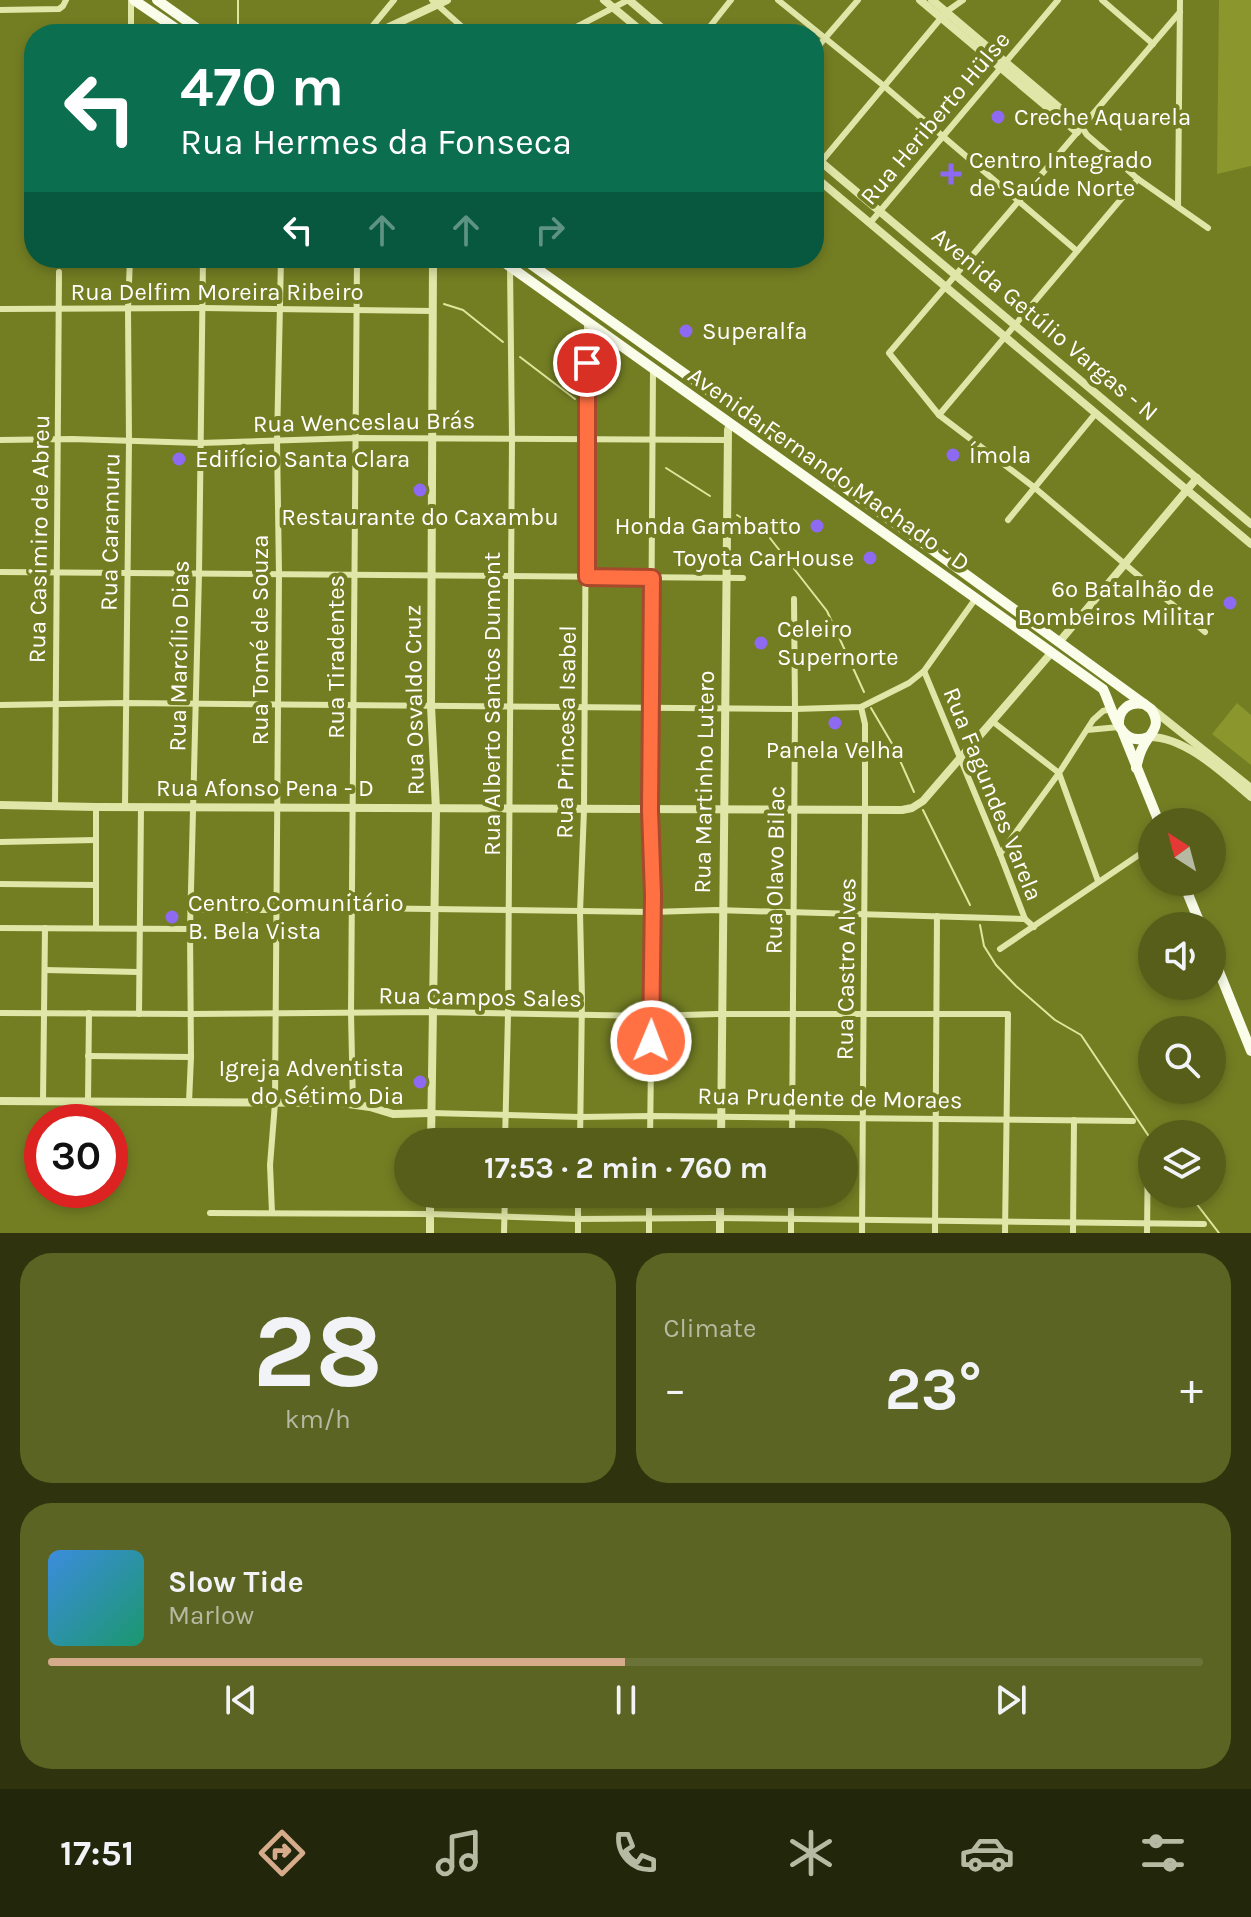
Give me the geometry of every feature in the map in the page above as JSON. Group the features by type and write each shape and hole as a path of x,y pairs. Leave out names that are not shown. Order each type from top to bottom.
{"main road":[{"path":"133,0 169,24"},
{"path":"157,0 191,24"},
{"name":"Avenida Fernando Machado - D","path":"511,268 1103,689 1153,808"},
{"name":"Avenida Fernando Machado - D","path":"536,268 1149,707"},
{"path":"616,342 639,351 645,346"},
{"path":"730,423 737,412"},
{"path":"809,480 818,469"},
{"path":"976,598 984,587"},
{"path":"1136,768 1141,749 1156,727 1156,720 1149,707 1135,703 1125,707 1119,720 1121,730 1127,737 1138,740 1148,737"},
{"path":"1226,989 1251,1051"}],"street":[{"path":"0,10 59,9 66,0"},
{"path":"132,24 133,0"},
{"path":"374,24 394,0"},
{"path":"393,24 435,2 447,0"},
{"path":"604,0 633,24"},
{"path":"583,24 628,0 657,24"},
{"path":"712,24 731,0"},
{"path":"778,0 808,24"},
{"path":"858,0 825,38 1077,251"},
{"path":"920,0 944,15 1138,179 1208,228"},
{"path":"932,0 944,15"},
{"path":"824,151 944,15 963,0"},
{"name":"Rua Heriberto Hülse","path":"870,223 1058,0"},
{"path":"1102,0 1153,44"},
{"path":"1178,206 1180,0"},
{"path":"435,2 459,24"},
{"path":"1180,12 889,353 939,415 1035,488 1205,632"},
{"name":"Avenida Getúlio Vargas - N","path":"824,165 1251,524"},
{"path":"939,415 1138,179"},
{"name":"Avenida Getúlio Vargas - N","path":"824,184 1251,544"},
{"name":"Rua Caramuru","path":"125,807 130,268"},
{"name":"Rua Marcílio Dias","path":"189,1102 203,268"},
{"name":"Rua Tomé de Souza","path":"272,1213 270,1165 275,1103 279,574 277,441 281,268"},
{"name":"Rua Tiradentes","path":"353,1105 351,1013 357,268"},
{"name":"Rua Osvaldo Cruz","path":"431,1128 436,809 431,706 433,268"},
{"name":"Rua Alberto Santos Dumont","path":"506,1128 512,439 510,268"},
{"name":"Rua Casimiro de Abreu","path":"55,806 59,272"},
{"name":"Rua Delfim Moreira Ribeiro","path":"0,309 433,311"},
{"name":"Rua Princesa Isabel","path":"580,1128 587,322"},
{"path":"651,1128 653,369"},
{"path":"1008,520 1096,413"},
{"name":"Rua Martinho Lutero","path":"721,1128 730,423"},
{"name":"Rua Wenceslau Brás","path":"0,440 200,443 356,438 728,440"},
{"path":"1060,641 1197,478"},
{"path":"0,572 743,578"},
{"path":"0,705 861,707 909,683 924,671 976,598"},
{"name":"Rua Olavo Bilac","path":"792,1128 794,599"},
{"name":"Rua Afonso Pena - D","path":"0,805 902,810 923,801 1052,652"},
{"name":"Rua Fagundes Varela","path":"924,671 1025,919 1034,927"},
{"name":"Rua Castro Alves","path":"861,707 865,724 862,1233"},
{"path":"1000,854 1093,720 1103,711 1125,707"},
{"name":"Avenida Fernando Machado - D","path":"1149,707 1251,797"},
{"path":"992,721 1059,773 1098,881"},
{"path":"1087,730 1121,730"},
{"name":"Avenida Fernando Machado - D","path":"1148,737 1166,738 1185,747 1251,788"},
{"path":"96,807 96,928"},
{"path":"139,1014 141,807"},
{"path":"0,842 96,840"},
{"path":"1000,949 1138,855"},
{"path":"0,884 96,885"},
{"path":"190,910 723,911 1025,919"},
{"path":"935,1233 937,916"},
{"path":"0,928 190,929"},
{"path":"43,1101 45,928"},
{"path":"45,970 138,972"},
{"name":"Rua Campos Sales","path":"0,1013 432,1012 581,1016 1008,1014 1006,1120"},
{"path":"88,1101 89,1013"},
{"path":"88,1056 191,1057"},
{"name":"Rua Prudente de Moraes","path":"0,1101 341,1103 393,1114 1133,1121"},
{"path":"1005,1233 1006,1120"},
{"path":"1073,1233 1074,1120"},
{"path":"430,1208 430,1233"},
{"path":"504,1233 505,1208"},
{"path":"577,1208 578,1233"},
{"path":"649,1208 649,1233"},
{"path":"720,1208 720,1233"},
{"path":"791,1208 791,1233"},
{"path":"1147,1208 1147,1233"},
{"path":"210,1213 1204,1224"}],"green space":[{"path":"1219,0 1251,0 1251,166 1217,174"},
{"path":"1237,703 1251,715 1251,765 1212,734"}],"waterway":[{"path":"238,0 238,24"},
{"path":"444,304 463,310 503,342"},
{"path":"520,357 575,399"},
{"path":"666,468 710,496"},
{"path":"737,515 766,533 827,611 864,692"},
{"path":"871,708 894,747 914,792"},
{"path":"923,810 970,905"},
{"path":"980,925 984,946 996,965 1055,1020 1081,1035 1138,1120"},
{"path":"1200,1208 1219,1233"}],"place":[{"name":"Creche Aquarela","path":"998,117"},
{"name":"Centro Integrado de Saúde Norte","path":"951,174"},
{"name":"Superalfa","path":"686,331"},
{"name":"Ímola","path":"953,455"},
{"name":"Edifício Santa Clara","path":"179,459"},
{"name":"Restaurante do Caxambu","path":"420,490"},
{"name":"Honda Gambatto","path":"817,526"},
{"name":"Toyota CarHouse","path":"870,558"},
{"name":"6º Batalhão de Bombeiros Militar","path":"1230,603"},
{"name":"Celeiro Supernorte","path":"761,643"},
{"name":"Panela Velha","path":"835,723"},
{"name":"Centro Comunitário B. Bela Vista","path":"172,917"},
{"name":"Igreja Adventista do Sétimo Dia","path":"420,1082"}],"route":[{"path":"587,363 587,577 652,578 651,1041"}]}
